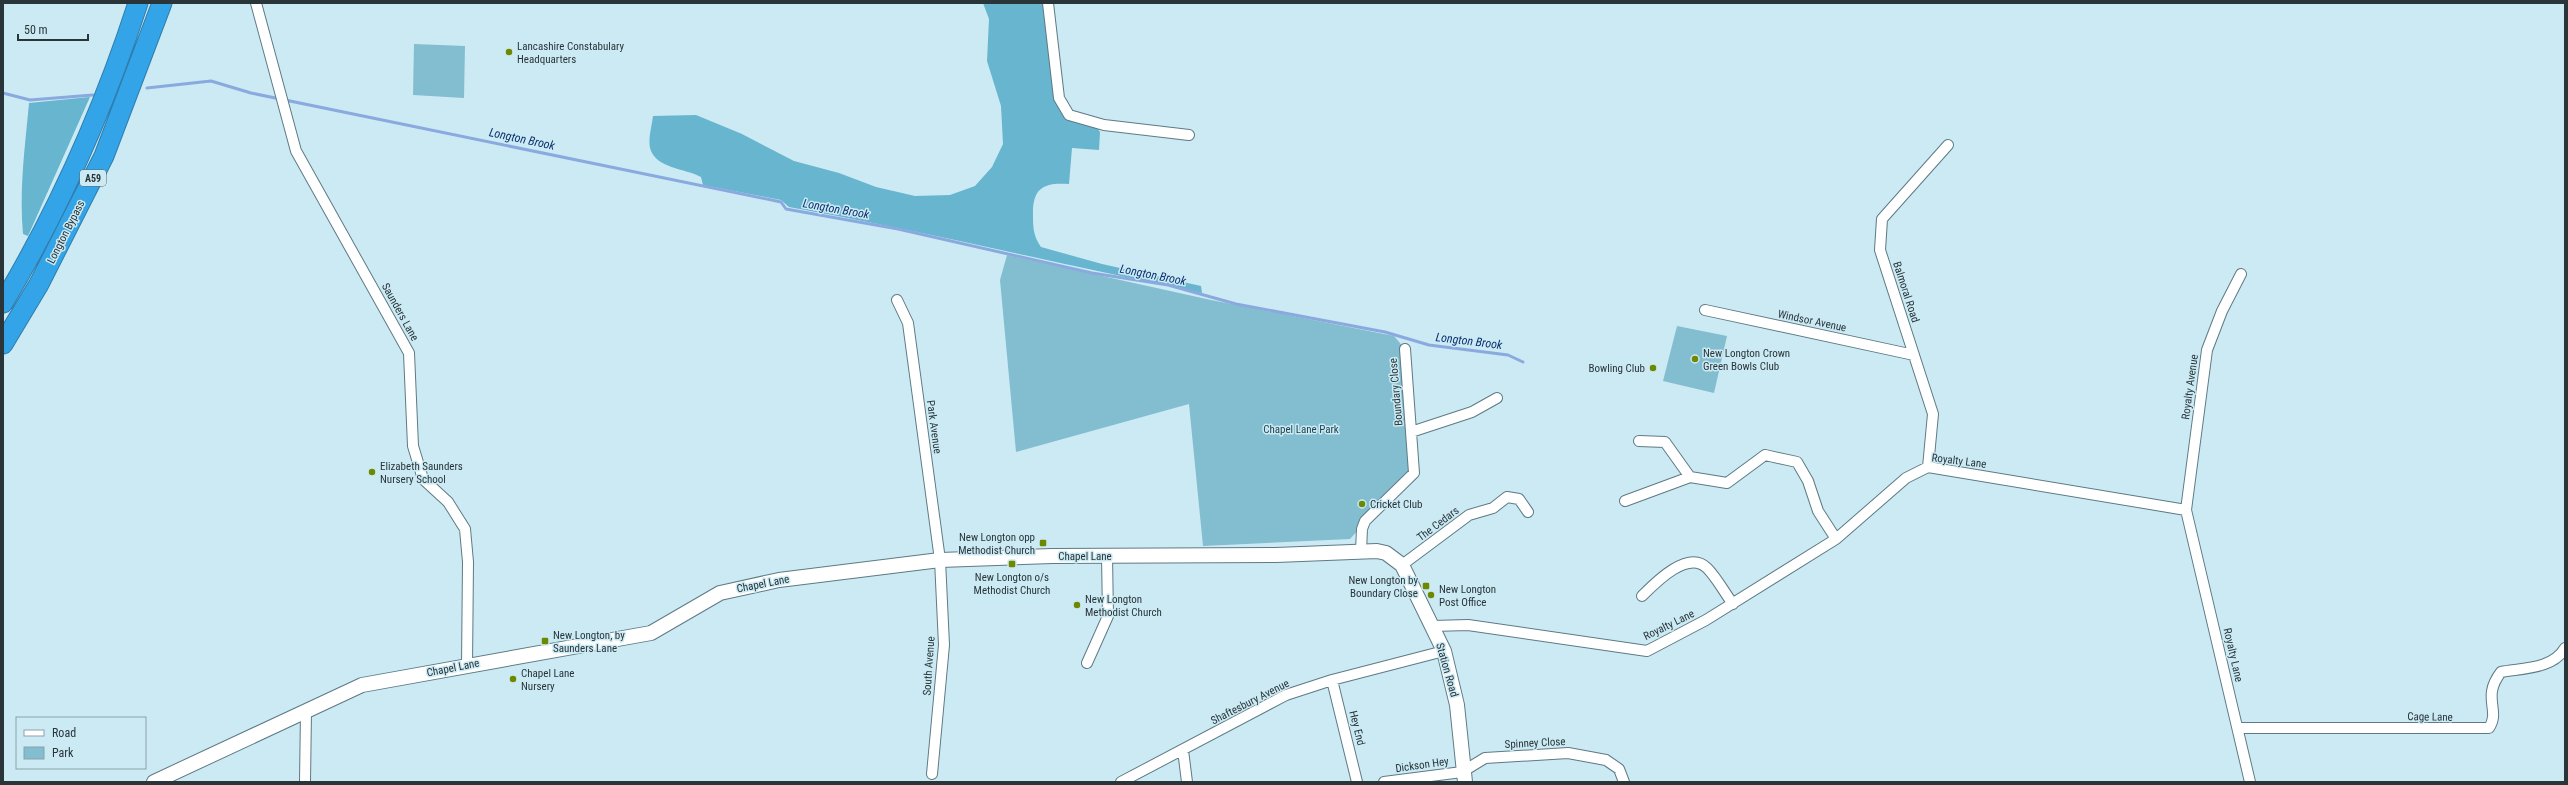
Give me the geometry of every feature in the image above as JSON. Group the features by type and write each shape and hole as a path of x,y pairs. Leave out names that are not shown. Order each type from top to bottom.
{"highway":[{"name":"Longton Bypass","path":"3,303 20,275 81,156 119,62 138,3"},
{"name":"Longton Bypass","path":"3,344 42,278 104,156 162,3"}],"street":[{"name":"Saunders Lane","path":"256,3 296,152 409,353 413,446 423,479 448,502 464,530 468,562 467,665"},
{"path":"1048,3 1059,98 1069,115 1104,125 1189,135"},
{"name":"Balmoral Road","path":"1928,467 1933,414 1880,250 1882,219 1948,145"},
{"name":"Royalty Avenue","path":"2186,510 2207,350 2222,311 2241,274"},
{"name":"Park Avenue","path":"897,300 908,323 940,560"},
{"name":"Windsor Avenue","path":"1705,310 1914,355"},
{"name":"Boundary Close","path":"1361,551 1362,529 1365,521 1414,473 1405,349"},
{"name":"Boundary Close","path":"1411,432 1472,412 1497,398"},
{"path":"1639,441 1665,442 1690,477"},
{"path":"1625,501 1690,477 1727,483 1765,455 1797,462 1808,481 1818,511 1836,539"},
{"name":"Royalty Lane","path":"1432,626 1468,625 1647,651 1733,604 1836,539 1906,478 1928,467 2186,510 2250,782"},
{"name":"The Cedars","path":"1402,565 1469,515 1493,508 1506,497 1519,499 1528,512"},
{"name":"Chapel Lane","path":"154,782 362,685 651,633 720,593 779,580 940,560 1107,556 1276,555 1361,551 1386,553 1402,565"},
{"path":"1087,663 1108,616 1107,556"},
{"name":"South Avenue","path":"932,774 944,645 940,560"},
{"path":"1642,596 1663,576 1687,563 1699,563 1707,568 1733,604"},
{"name":"Station Road","path":"1402,565 1444,651 1457,705 1463,777"},
{"name":"Cage Lane","path":"2238,728 2480,730 2489,728 2494,721 2490,694 2494,682 2501,672 2548,663 2561,655 2565,648"},
{"name":"Shaftesbury Avenue","path":"1121,782 1286,695 1332,680 1444,651"},
{"name":"Hey End","path":"1332,680 1357,782"},
{"path":"305,782 306,711"},
{"path":"1183,750 1188,782"},
{"name":"Spinney Close","path":"1463,777 1485,758 1568,753 1606,760 1619,769 1624,782"},
{"name":"Dickson Hey","path":"1384,782 1463,777"}],"green space":[{"path":"414,44 465,46 464,98 413,95"},
{"name":"Chapel Lane Park","path":"1007,255 1211,300 1394,336 1405,349 1414,469 1350,539 1203,546 1189,404 1016,452 1000,280"},
{"name":"New Longton Crown Green Bowls Club","path":"1677,326 1727,336 1714,393 1663,381"}],"shaded area":[{"path":"983,3 1045,3 1057,103 1063,116 1097,128 1100,132 1099,150 1072,148 1069,184 1052,184 1045,186 1040,189 1037,194 1033,207 1033,225 1035,236 1041,247 1102,264 1201,286 1202,293 893,227 789,207 781,200 703,185 701,177 665,164 653,155 650,148 650,136 653,116 696,115 742,134 794,161 839,173 876,187 915,196 950,195 975,186 992,167 1003,144 1001,106 987,61 989,19"},
{"path":"90,97 28,236 23,234 22,185 29,103"}],"waterway":[{"name":"Longton Brook","path":"147,88 211,81 251,93 781,202 786,209 898,229 1092,273 1168,285 1236,304 1385,332 1429,345 1508,355 1523,362"},
{"name":"Longton Brook","path":"3,93 30,100 93,95"}],"place":[{"name":"Lancashire Constabulary Headquarters","path":"509,52"},
{"name":"New Longton Crown Green Bowls Club","path":"1695,359"},
{"name":"Bowling Club","path":"1653,368"},
{"name":"Elizabeth Saunders Nursery School","path":"372,472"},
{"name":"Cricket Club","path":"1362,504"},
{"name":"New Longton opp Methodist Church","path":"1043,543"},
{"name":"New Longton o/s Methodist Church","path":"1012,564"},
{"name":"New Longton by Boundary Close","path":"1426,586"},
{"name":"New Longton Post Office","path":"1431,595"},
{"name":"New Longton Methodist Church","path":"1077,605"},
{"name":"New Longton, by Saunders Lane","path":"545,641"},
{"name":"Chapel Lane Nursery","path":"513,679"}]}
